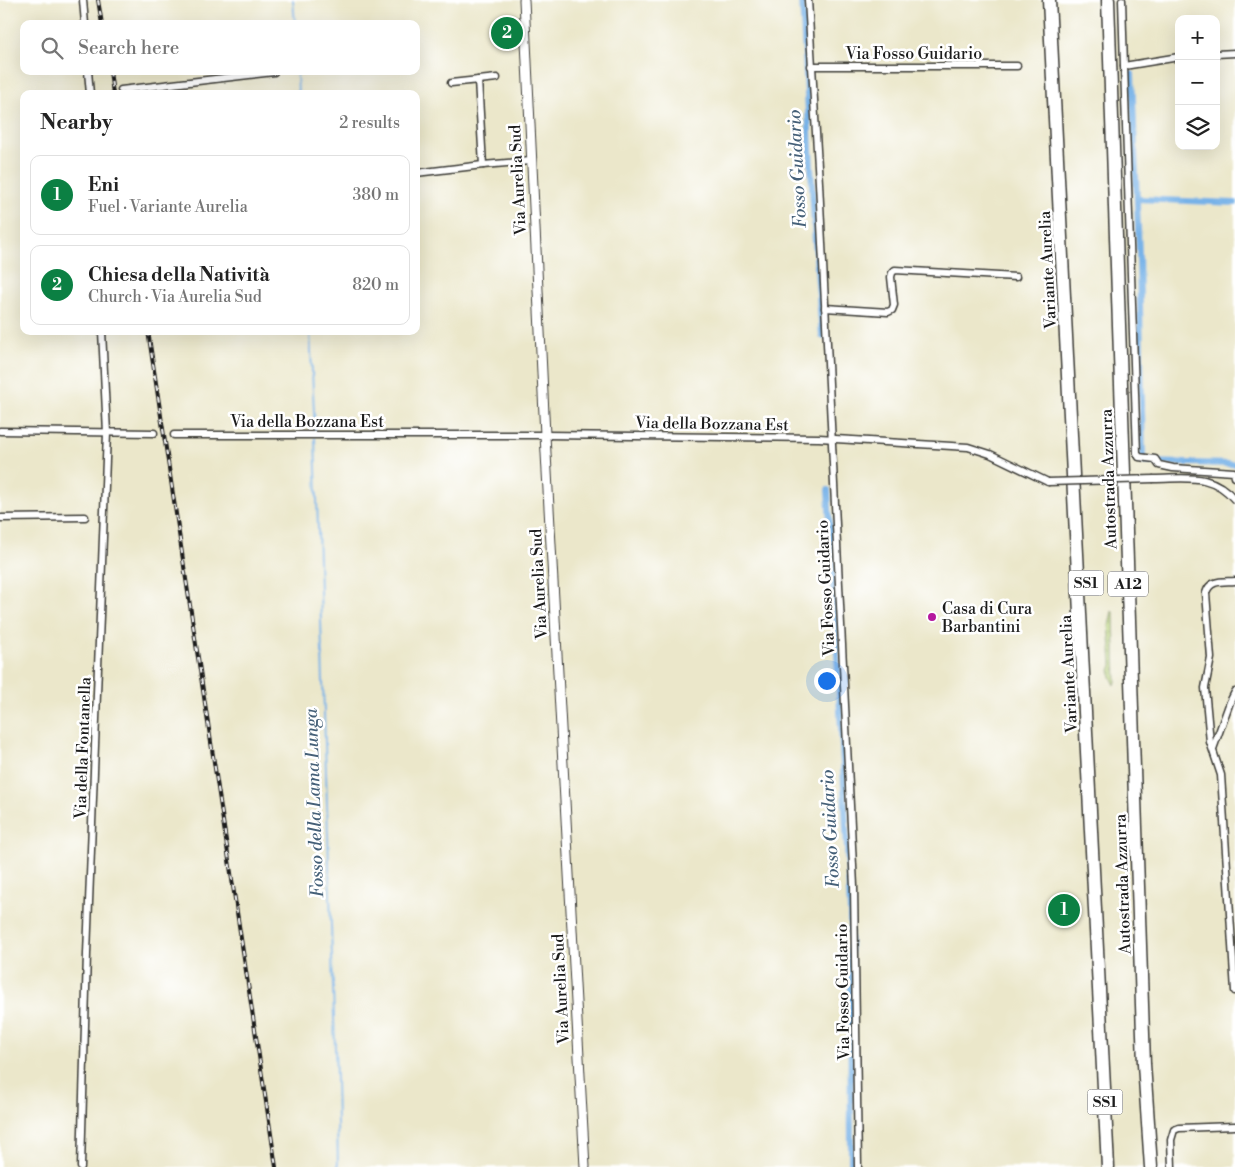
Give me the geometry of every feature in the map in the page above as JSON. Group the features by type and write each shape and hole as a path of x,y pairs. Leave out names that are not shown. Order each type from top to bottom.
{"highway":[{"name":"Variante Aurelia","path":"1050,0 1108,1167"},
{"name":"Variante Aurelia","path":"1057,0 1115,1167"},
{"name":"Autostrada Azzurra","path":"1100,0 1134,1010 1143,1167"},
{"name":"Autostrada Azzurra","path":"1108,0 1143,1034 1151,1167"}],"main road":[{"name":"Via Aurelia Sud","path":"524,0 545,435 585,1167"}],"street":[{"path":"83,0 85,20"},
{"name":"Via Fosso Guidario","path":"808,0 854,886 858,1167"},
{"path":"1122,0 1136,448 1142,458 1173,468 1234,472 1235,477"},
{"path":"1220,54 1235,53"},
{"path":"1124,66 1175,58"},
{"name":"Via Fosso Guidario","path":"811,66 1017,66"},
{"path":"88,75 90,90"},
{"path":"121,90 248,75"},
{"path":"450,83 497,78"},
{"path":"478,80 483,165"},
{"path":"420,173 531,160"},
{"path":"825,308 888,312 892,310 894,305 891,277 895,270 1016,277"},
{"name":"Via della Fontanella","path":"81,1167 87,954 108,433 102,335"},
{"path":"0,431 154,433"},
{"name":"Via della Bozzana Est","path":"174,435 545,435 832,438 968,447 990,454 1048,482 1204,479 1228,492 1235,500"},
{"path":"0,518 85,517"},
{"path":"1235,581 1215,582 1208,588 1206,593 1210,658 1204,688 1210,742 1221,775 1235,991"},
{"path":"1213,749 1235,692"},
{"path":"1172,1167 1171,1140 1174,1130 1180,1128 1235,1126"}],"green space":[{"path":"1112,611 1114,613 1115,685 1110,670 1112,665 1109,625"}],"waterway":[{"name":"Fosso della Lama Lunga","path":"293,0 295,20"},
{"name":"Fosso Guidario","path":"802,0 822,336"},
{"path":"1132,74 1139,253 1143,462 1235,464"},
{"name":"Fosso della Lama Lunga","path":"297,75 298,90"},
{"path":"1137,199 1235,203"},
{"name":"Fosso della Lama Lunga","path":"310,335 315,432"},
{"name":"Fosso della Lama Lunga","path":"315,438 338,1167"},
{"name":"Fosso Guidario","path":"828,490 850,911 851,1167"}],"railway":[{"path":"98,0 101,20"},
{"path":"111,75 112,90"},
{"path":"149,335 276,1167"}],"place":[{"name":"Chiesa della Natività","path":"507,33"},
{"name":"Casa di Cura Barbantini","path":"932,617"},
{"name":"Eni","path":"1064,910"}]}
